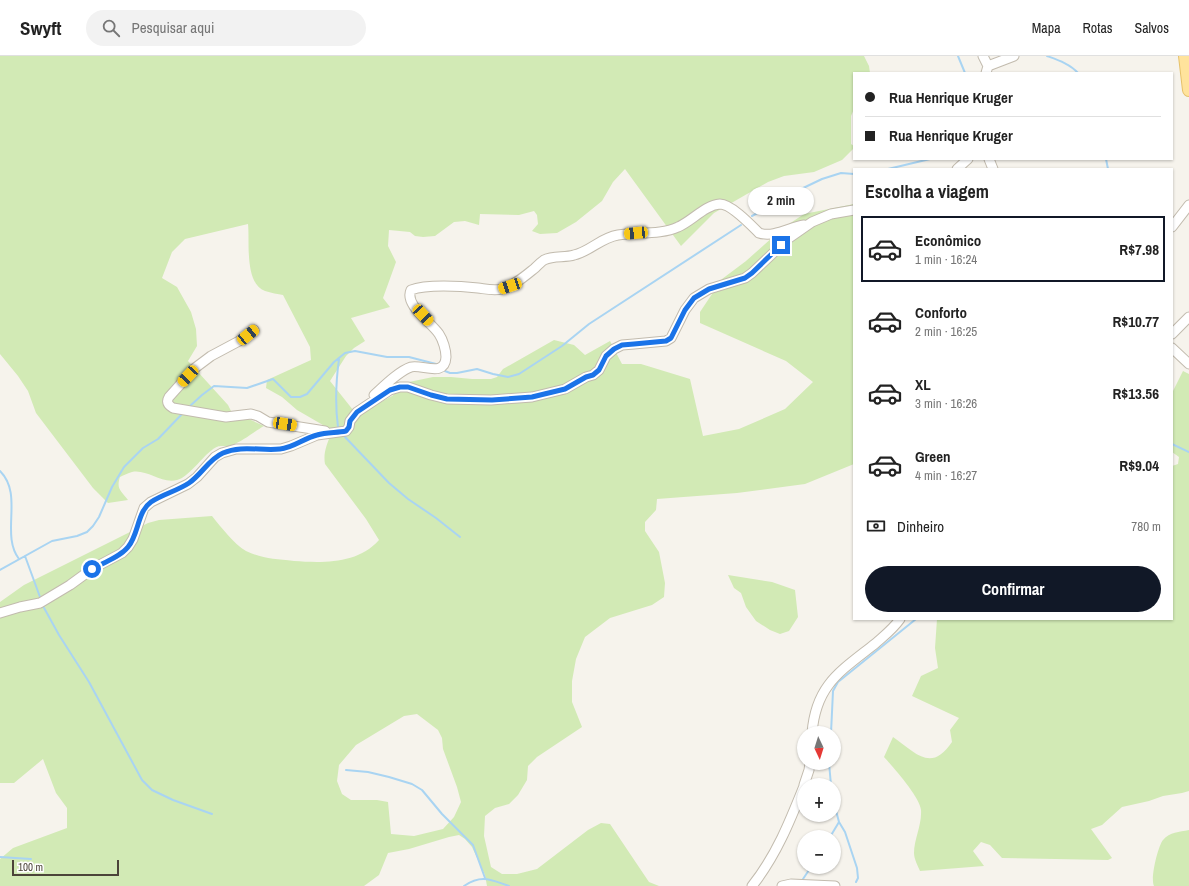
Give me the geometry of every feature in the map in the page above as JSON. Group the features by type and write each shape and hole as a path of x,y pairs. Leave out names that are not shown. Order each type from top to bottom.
{"main road":[{"path":"1185,56 1189,90"}],"street":[{"path":"983,56 987,70 1014,56"},
{"path":"958,168 967,160"},
{"path":"371,403 371,398 405,370 411,367 436,369 443,366 446,362 446,355 439,334 413,305 410,299 411,290 430,287 465,287 491,290 501,289 522,279 544,260 581,253 607,237 671,230 686,223 705,210 720,204 729,207 759,233 764,235 777,233 808,224 831,214 853,210"},
{"path":"1173,226 1189,205"},
{"path":"254,330 241,340 210,356 195,368 169,397 167,400 168,404 173,408 226,417 251,414 268,422 339,433 346,431 353,416 357,412 390,390 400,387 408,387 447,399 492,400 532,397 565,389 586,377 593,375 599,370 606,356 614,349 622,345 666,341 671,338 685,310 694,298 709,289 745,278 788,238 808,224"},
{"path":"1173,333 1189,317"},
{"path":"1173,349 1189,364"},
{"path":"0,612 20,606 40,603 70,586 92,569 122,553 133,539 144,508 152,502 192,481 215,457 222,453 236,449 281,449 309,437 328,432"},
{"path":"813,726 822,692 830,682 848,664 893,628 899,620"},
{"path":"753,886 767,866 784,833 797,802"},
{"path":"782,886 791,884 835,886"}],"green space":[{"path":"0,56 864,56 869,66 870,72 853,72 851,144 853,145 853,149 842,160 814,172 784,176 768,182 714,213 681,246 625,169 613,182 602,201 576,222 557,233 540,234 532,231 538,224 537,215 534,211 519,215 480,214 479,225 465,221 454,222 435,236 415,236 410,232 389,230 388,246 396,262 383,298 390,307 351,318 365,341 354,348 346,356 330,381 357,415 392,396 409,382 433,377 491,379 497,377 503,369 554,340 574,345 585,355 610,341 622,364 641,364 690,379 703,436 739,429 785,409 813,382 786,361 700,323 700,312 722,279 746,261 783,228 804,214 853,204 853,464 805,484 737,493 657,499 656,510 645,522 645,531 659,552 665,583 664,597 652,605 610,618 585,637 576,659 572,681 572,702 582,727 537,757 528,766 527,780 518,795 509,804 495,808 485,816 484,836 491,867 502,874 517,874 537,869 588,830 601,823 610,824 649,882 659,886 487,886 485,875 472,847 459,835 409,849 388,853 379,875 364,886 0,886 0,859 13,848 67,828 67,808 56,793 43,759 14,783 0,783 0,602 24,585 148,523 159,520 212,516 232,540 246,551 264,557 294,561 328,562 351,558 371,548 379,540 366,519 325,464 325,452 327,445 331,434 335,432 297,410 282,397 266,388 267,380 311,360 310,347 283,295 265,291 258,287 254,280 249,261 248,224 185,239 172,252 162,278 177,287 191,312 196,329 197,346 188,361 228,405 231,411 264,426 236,444 215,448 208,453 191,471 177,480 165,480 138,472 132,472 120,477 120,490 128,500 108,503 93,488 36,413 28,391 0,354","holes":["417,714 438,730 442,738 443,749 461,802 454,817 443,829 414,836 391,834 388,802 377,800 351,800 342,794 337,781 339,765 356,745 404,716"]},
{"path":"1183,371 1189,374 1189,791 1122,807 1102,825 1091,829 1112,858 1108,860 1002,858 990,845 981,842 973,851 984,866 920,871 915,860 914,853 921,810 916,798 906,782 884,757 893,737 916,754 930,758 937,757 952,742 950,730 959,718 912,696 921,676 938,668 935,648 937,620 1173,620 1173,466 1178,464 1179,457 1173,453 1173,391"},
{"path":"728,575 772,582 795,590 798,617 789,631 780,634 770,630 756,621 746,607 741,593 734,588"},
{"path":"1189,830 1189,886 1154,886 1153,877 1155,863 1161,843 1166,837 1172,834"}],"waterway":[{"path":"958,56 965,72"},
{"path":"1047,56 1068,65 1077,72"},
{"path":"892,168 926,160"},
{"path":"1106,160 1108,168"},
{"path":"752,216 822,179 841,173 853,174"},
{"path":"445,371 457,373 477,369 508,377 519,374 562,346 589,324 741,225"},
{"path":"190,406 214,386 247,388 273,379 291,397 300,397 307,394 334,362 345,353 355,351 387,357 409,357 436,364"},
{"path":"338,427 336,393 339,359"},
{"path":"0,570 52,541 77,536 87,532 99,517 112,487 124,467 143,448 158,439 183,413"},
{"path":"345,437 389,483 408,499 460,537"},
{"path":"1173,444 1189,452"},
{"path":"0,471 7,481 10,491 12,503 11,538 19,559"},
{"path":"25,556 40,597"},
{"path":"43,606 59,635 89,682 142,780 152,790 173,800 212,814"},
{"path":"831,726 833,691 838,682 915,620"},
{"path":"346,770 368,772 389,777 412,784 422,790 442,814 473,845 485,878"},
{"path":"830,770 830,778"},
{"path":"839,822 845,832 857,868 858,878 856,882"},
{"path":"834,830 839,822"},
{"path":"0,857 31,859"},
{"path":"801,882 806,874"},
{"path":"464,886 470,882 481,879 492,880 509,886"}],"route":[{"path":"92,569 122,553 128,547 138,527 144,508 152,502 188,484 197,477 215,457 222,453 236,449 281,449 317,434 328,432 339,433 346,431 349,427 350,421 357,412 390,390 400,387 408,387 447,399 460,400 505,400 532,397 565,389 586,377 593,375 599,370 606,356 614,349 622,345 666,341 671,338 685,310 694,298 701,292 745,278 781,245"}]}
